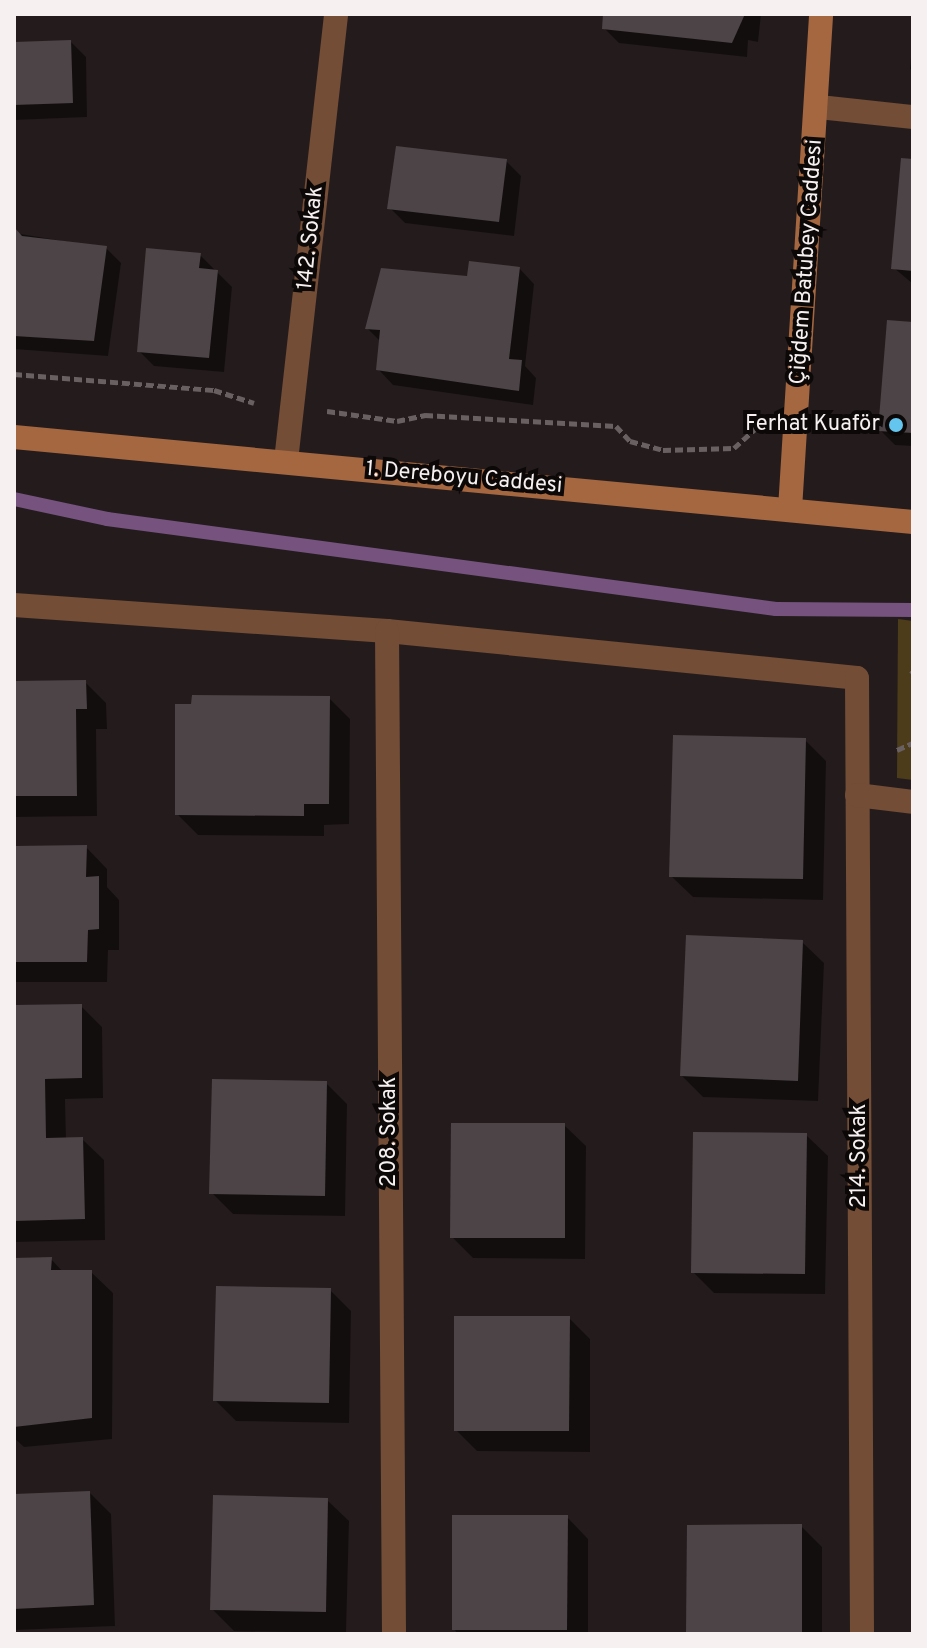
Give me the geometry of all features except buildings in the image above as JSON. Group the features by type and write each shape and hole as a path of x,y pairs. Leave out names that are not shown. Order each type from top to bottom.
{"main road":[{"name":"Çiğdem Batubey Caddesi","path":"790,509 819,107 821,14"},
{"name":"1. Dereboyu Caddesi","path":"14,437 913,522"}],"street":[{"name":"142. Sokak","path":"286,461 336,14"},
{"path":"819,107 913,117"},
{"path":"14,605 387,631"},
{"name":"214. Sokak","path":"387,631 857,678 862,1634"},
{"name":"208. Sokak","path":"387,631 394,1634"},
{"path":"857,795 913,802"}],"path":[{"path":"14,374 214,390 267,406"},
{"path":"346,413 616,426 630,441 663,450 734,448 761,423"},
{"path":"897,750 913,743"}],"shaded area":[{"path":"898,619 913,621 913,780 897,778"}],"waterway":[{"path":"14,499 107,519 776,609 913,610"}],"place":[{"name":"Ferhat Kuaför","path":"896,425"}]}
